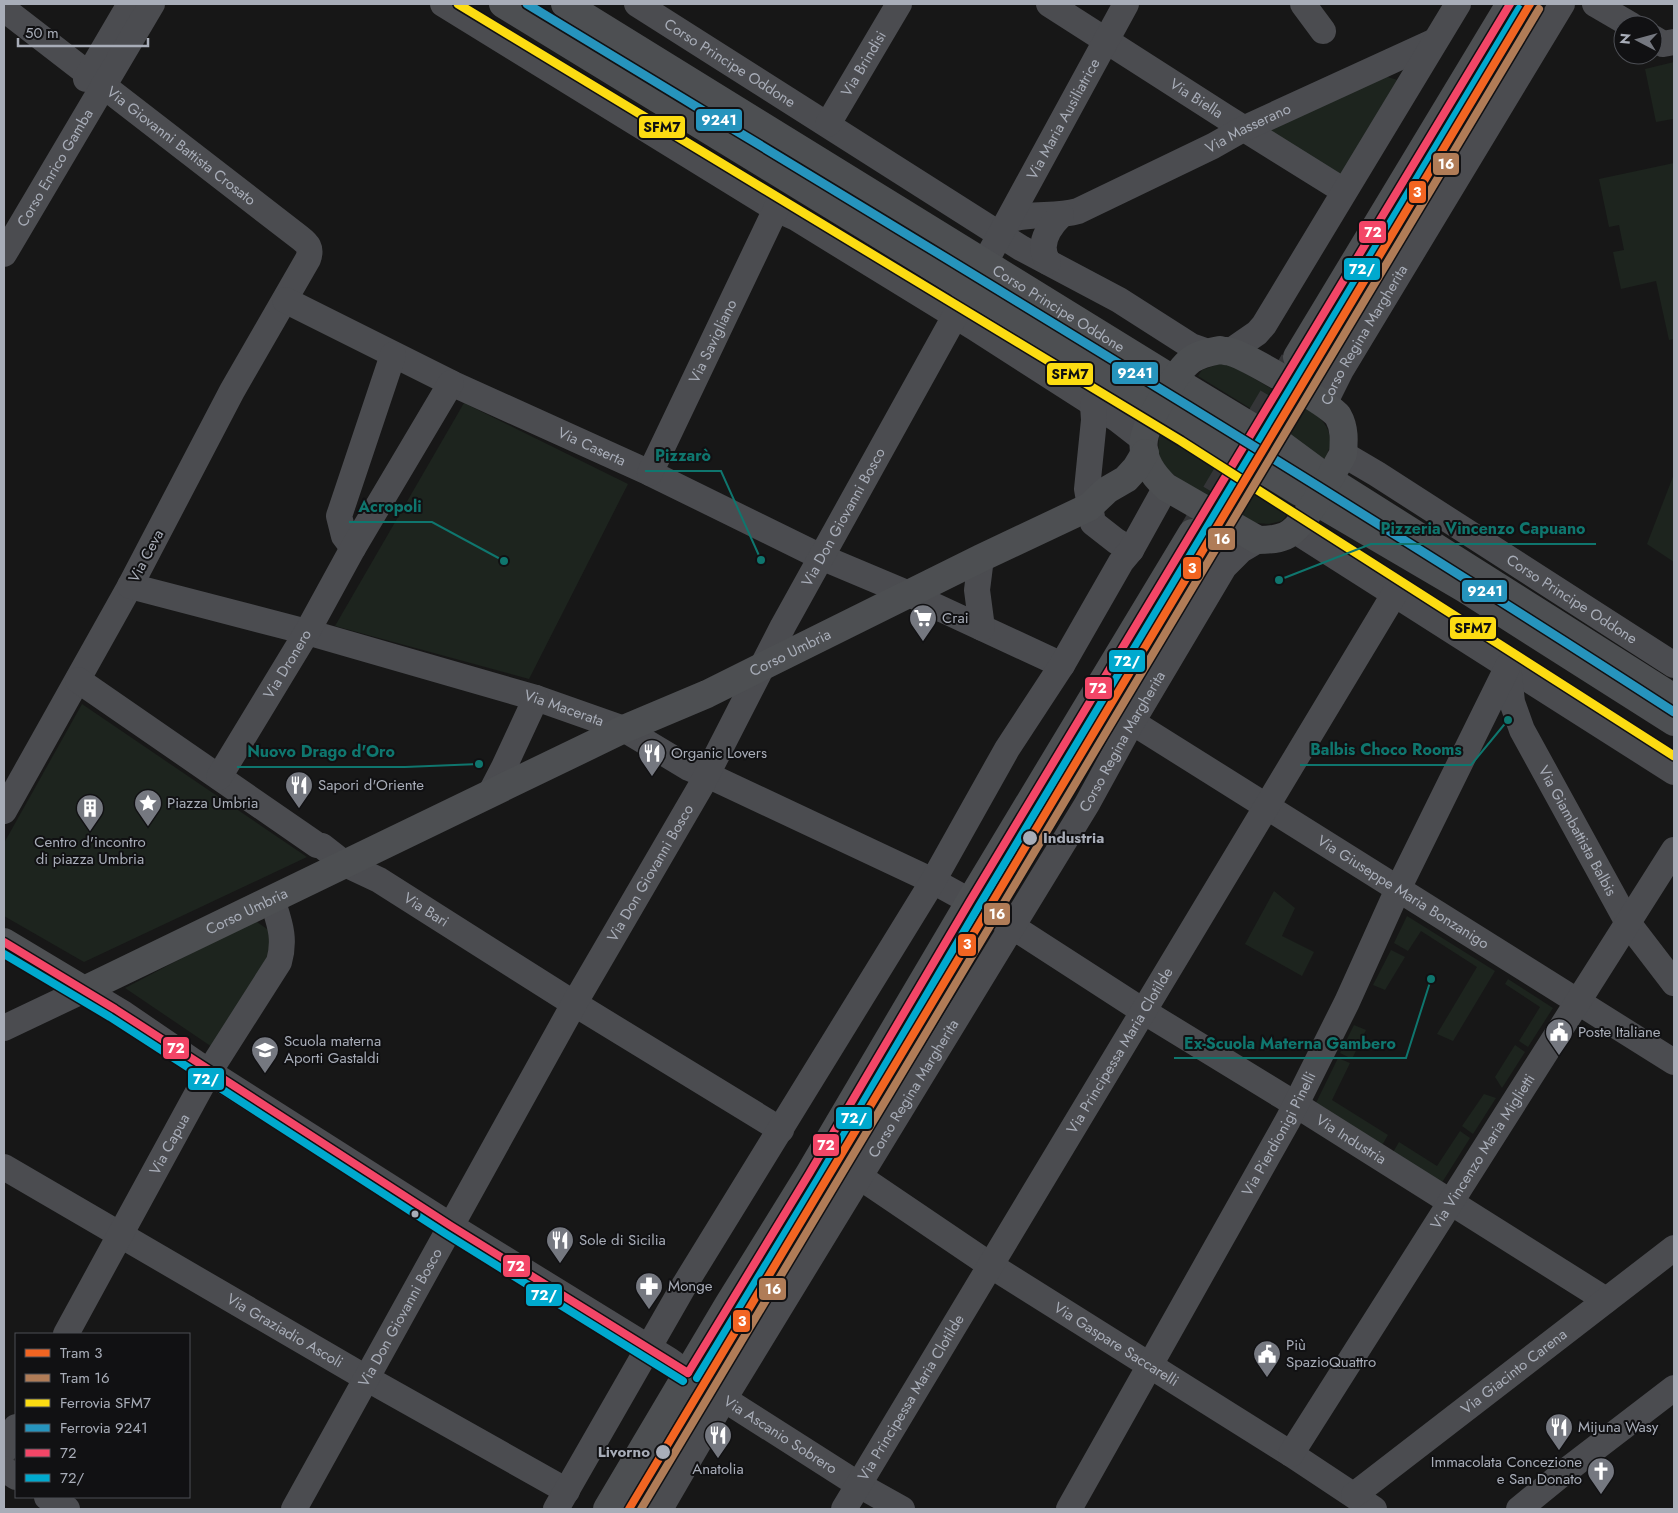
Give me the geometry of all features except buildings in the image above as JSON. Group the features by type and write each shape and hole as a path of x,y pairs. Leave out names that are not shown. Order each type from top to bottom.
{"main road":[{"name":"Corso Principe Oddone","path":"503,4 1159,406 1322,490 1674,698"},
{"name":"Corso Principe Oddone","path":"565,4 1282,445 1322,490 1465,589 1674,722"},
{"path":"1297,357 1510,4"},
{"name":"Corso Principe Oddone","path":"1219,352 1246,358 1326,405"},
{"path":"1219,352 1190,361 1184,366 1149,425 1144,447 1154,476 1165,486 1258,540"},
{"name":"Corso Regina Margherita","path":"1326,405 1337,416 1343,427 1343,454"},
{"name":"Corso Umbria","path":"84,990 624,729 707,694 981,558 1089,507 1107,490 1126,479 1136,468 1144,447"},
{"path":"1294,530 1322,490 1343,454"},
{"name":"Corso Umbria","path":"1089,507 1111,505 1134,494 1165,486"},
{"name":"Corso Regina Margherita","path":"1258,540 1271,540 1285,536 1294,530"},
{"path":"607,1509 1192,533"},
{"path":"4,942 84,990"}],"street":[{"name":"Corso Enrico Gamba","path":"4,254 96,80 130,4"},
{"name":"Corso Enrico Gamba","path":"4,219 96,80 152,4"},
{"path":"443,4 955,316 1117,419 1144,447"},
{"name":"Corso Principe Oddone","path":"637,4 671,12 828,124 1005,227 1048,262 1119,300 1191,346 1219,352"},
{"name":"Via Brindisi","path":"828,124 899,4"},
{"name":"Via Biella","path":"1049,4 1344,191"},
{"name":"Via Maria Ausiliatrice","path":"1005,227 1126,4"},
{"path":"1303,4 1323,31"},
{"path":"1219,352 1258,333 1264,325 1458,4"},
{"name":"Corso Regina Margherita","path":"1326,405 1329,394 1341,370 1562,4"},
{"path":"1595,4 1614,15"},
{"name":"Via Giovanni Battista Crosato","path":"4,9 309,246 311,252 308,259 285,300"},
{"name":"Via Masserano","path":"1005,227 1025,216 1061,215 1087,206 1213,146 1243,128 1355,69 1436,41"},
{"name":"Via Savigliano","path":"650,473 776,208"},
{"path":"1048,262 1042,250 1052,224 1061,215"},
{"name":"Via Don Giovanni Bosco","path":"294,1509 574,1004 707,776 762,666 821,557 1005,227"},
{"name":"Via Caserta","path":"285,300 451,383 650,473 821,557 909,594 1062,665"},
{"name":"Via Ceva","path":"4,810 130,586 232,391 285,300"},
{"path":"353,548 344,536 339,516 393,354"},
{"name":"Via Dronero","path":"219,777 307,632 353,548 451,383"},
{"path":"1093,405 1094,420 1087,489 1093,523 1131,550"},
{"name":"Corso Principe Oddone","path":"1343,454 1378,474 1674,665"},
{"path":"561,1500 684,1284 781,1130 933,881 1008,749 1062,665 1121,562 1131,550 1165,486"},
{"path":"1294,530 1674,772"},
{"name":"Corso Regina Margherita","path":"660,1509 724,1399 1087,804 1132,722 1224,567 1241,550 1258,540"},
{"path":"981,558 977,590 982,628"},
{"name":"Via Macerata","path":"130,586 307,632 536,698 624,729 689,768 933,881 970,901"},
{"name":"Via Principessa Maria Clotilde","path":"844,1509 1395,593"},
{"name":"Via Pierdionigi Pinelli","path":"1069,1509 1296,1105 1347,1002 1398,889 1508,666"},
{"name":"Via Giambattista Balbis","path":"1508,666 1512,702 1522,730 1628,923 1674,983"},
{"name":"Via Bari","path":"78,680 317,845 322,846 345,864 379,880 574,1004 781,1130"},
{"path":"490,794 536,698"},
{"name":"Via Giuseppe Maria Bonzanigo","path":"1132,722 1674,1062"},
{"name":"Via Vincenzo Maria Miglietti","path":"1291,1454 1449,1202 1674,850"},
{"name":"Via Capua","path":"67,1333 209,1072 279,962 283,949 283,936 272,899"},
{"name":"Via Industria","path":"970,901 1606,1300"},
{"name":"Corso Umbria","path":"4,1028 84,990"},
{"name":"Via Ascanio Sobrero","path":"84,990 128,1017 209,1072 688,1373 724,1399 859,1485 902,1509"},
{"name":"Via Graziadio Ascoli","path":"4,1167 366,1378 561,1500"},
{"name":"Via Gaspare Saccarelli","path":"860,1177 990,1265 1364,1502"},
{"name":"Via Giacinto Carena","path":"1364,1502 1606,1300 1674,1248"},
{"path":"1519,1509 1566,1470 1674,1388"},
{"path":"4,1451 15,1429"},
{"path":"4,1469 15,1476"},
{"path":"49,1498 67,1509"}],"shaded area":[{"path":"1674,62 1674,124 1673,119 1656,122 1645,69"},
{"path":"1384,76 1408,83 1347,180 1270,131"},
{"path":"1674,163 1674,339 1669,340 1656,281 1621,289 1613,252 1624,250 1619,225 1609,227 1599,179"},
{"path":"1219,364 1231,365 1315,414 1324,424 1329,434 1330,446 1325,458 1321,459 1282,428 1198,376 1202,370"},
{"path":"464,403 628,484 529,679 335,626"},
{"path":"1167,426 1295,504 1282,521 1269,524 1256,523 1184,482 1171,473 1162,463 1158,454 1159,434 1163,427"},
{"path":"1674,474 1674,562 1647,544"},
{"name":"Piazza Umbria","path":"82,704 307,857 84,962 4,916 4,843"},
{"path":"1274,891 1295,908 1282,936 1314,952 1302,976 1245,944"},
{"path":"1407,916 1495,971 1453,1041 1437,1034 1477,967 1421,931 1408,951 1394,943"},
{"path":"257,922 270,931 275,955 215,1049 125,988 247,924"},
{"path":"1391,950 1405,957 1385,990 1373,985"},
{"path":"1508,979 1553,1008 1528,1047 1519,1041 1540,1007 1505,984"},
{"path":"1354,1025 1366,1030 1352,1059 1340,1053"},
{"path":"1515,1045 1525,1052 1502,1088 1495,1077"},
{"path":"1338,1058 1350,1063 1332,1100 1388,1135 1381,1147 1315,1105"},
{"path":"1484,1094 1496,1098 1473,1134 1462,1126"},
{"path":"1460,1131 1470,1138 1441,1184 1392,1154 1399,1142 1437,1166"}],"tunnel":[{"path":"1194,530 1296,358"}],"tram line":[{"name":"3","path":"629,1509 1530,4"},
{"name":"16","path":"641,1509 1539,9"}],"rail line":[{"name":"SFM7","path":"458,4 1181,441 1674,756"},
{"name":"9241","path":"527,4 1247,442 1674,712"}],"transit line":[{"name":"72","path":"688,1373 1510,4"},
{"name":"72/","path":"697,1378 1519,9"},
{"name":"72","path":"4,942 115,1009 451,1226 688,1373"},
{"name":"72/","path":"4,954 110,1017 446,1234 683,1381"}],"place":[{"name":"Pizzarò","path":"761,560"},
{"name":"Acropoli","path":"504,561"},
{"name":"Pizzeria Vincenzo Capuano","path":"1279,580"},
{"name":"Crai","path":"923,642"},
{"name":"Balbis Choco Rooms","path":"1508,720"},
{"name":"Nuovo Drago d'Oro","path":"479,764"},
{"name":"Organic Lovers","path":"652,777"},
{"name":"Sapori d'Oriente","path":"299,809"},
{"name":"Piazza Umbria","path":"148,827"},
{"name":"Centro d'incontro di piazza Umbria","path":"90,832"},
{"name":"Industria","path":"1030,838"},
{"name":"Ex-Scuola Materna Gambero","path":"1431,979"},
{"name":"Poste Italiane","path":"1559,1056"},
{"name":"Scuola materna Aporti Gastaldi","path":"265,1074"},
{"name":"Sole di Sicilia","path":"560,1264"},
{"name":"Monge","path":"649,1310"},
{"name":"Più SpazioQuattro","path":"1267,1378"},
{"name":"Mijuna Wasy","path":"1559,1451"},
{"name":"Livorno","path":"663,1452"},
{"name":"Anatolia","path":"718,1459"},
{"name":"Immacolata Concezione e San Donato","path":"1601,1495"}]}
